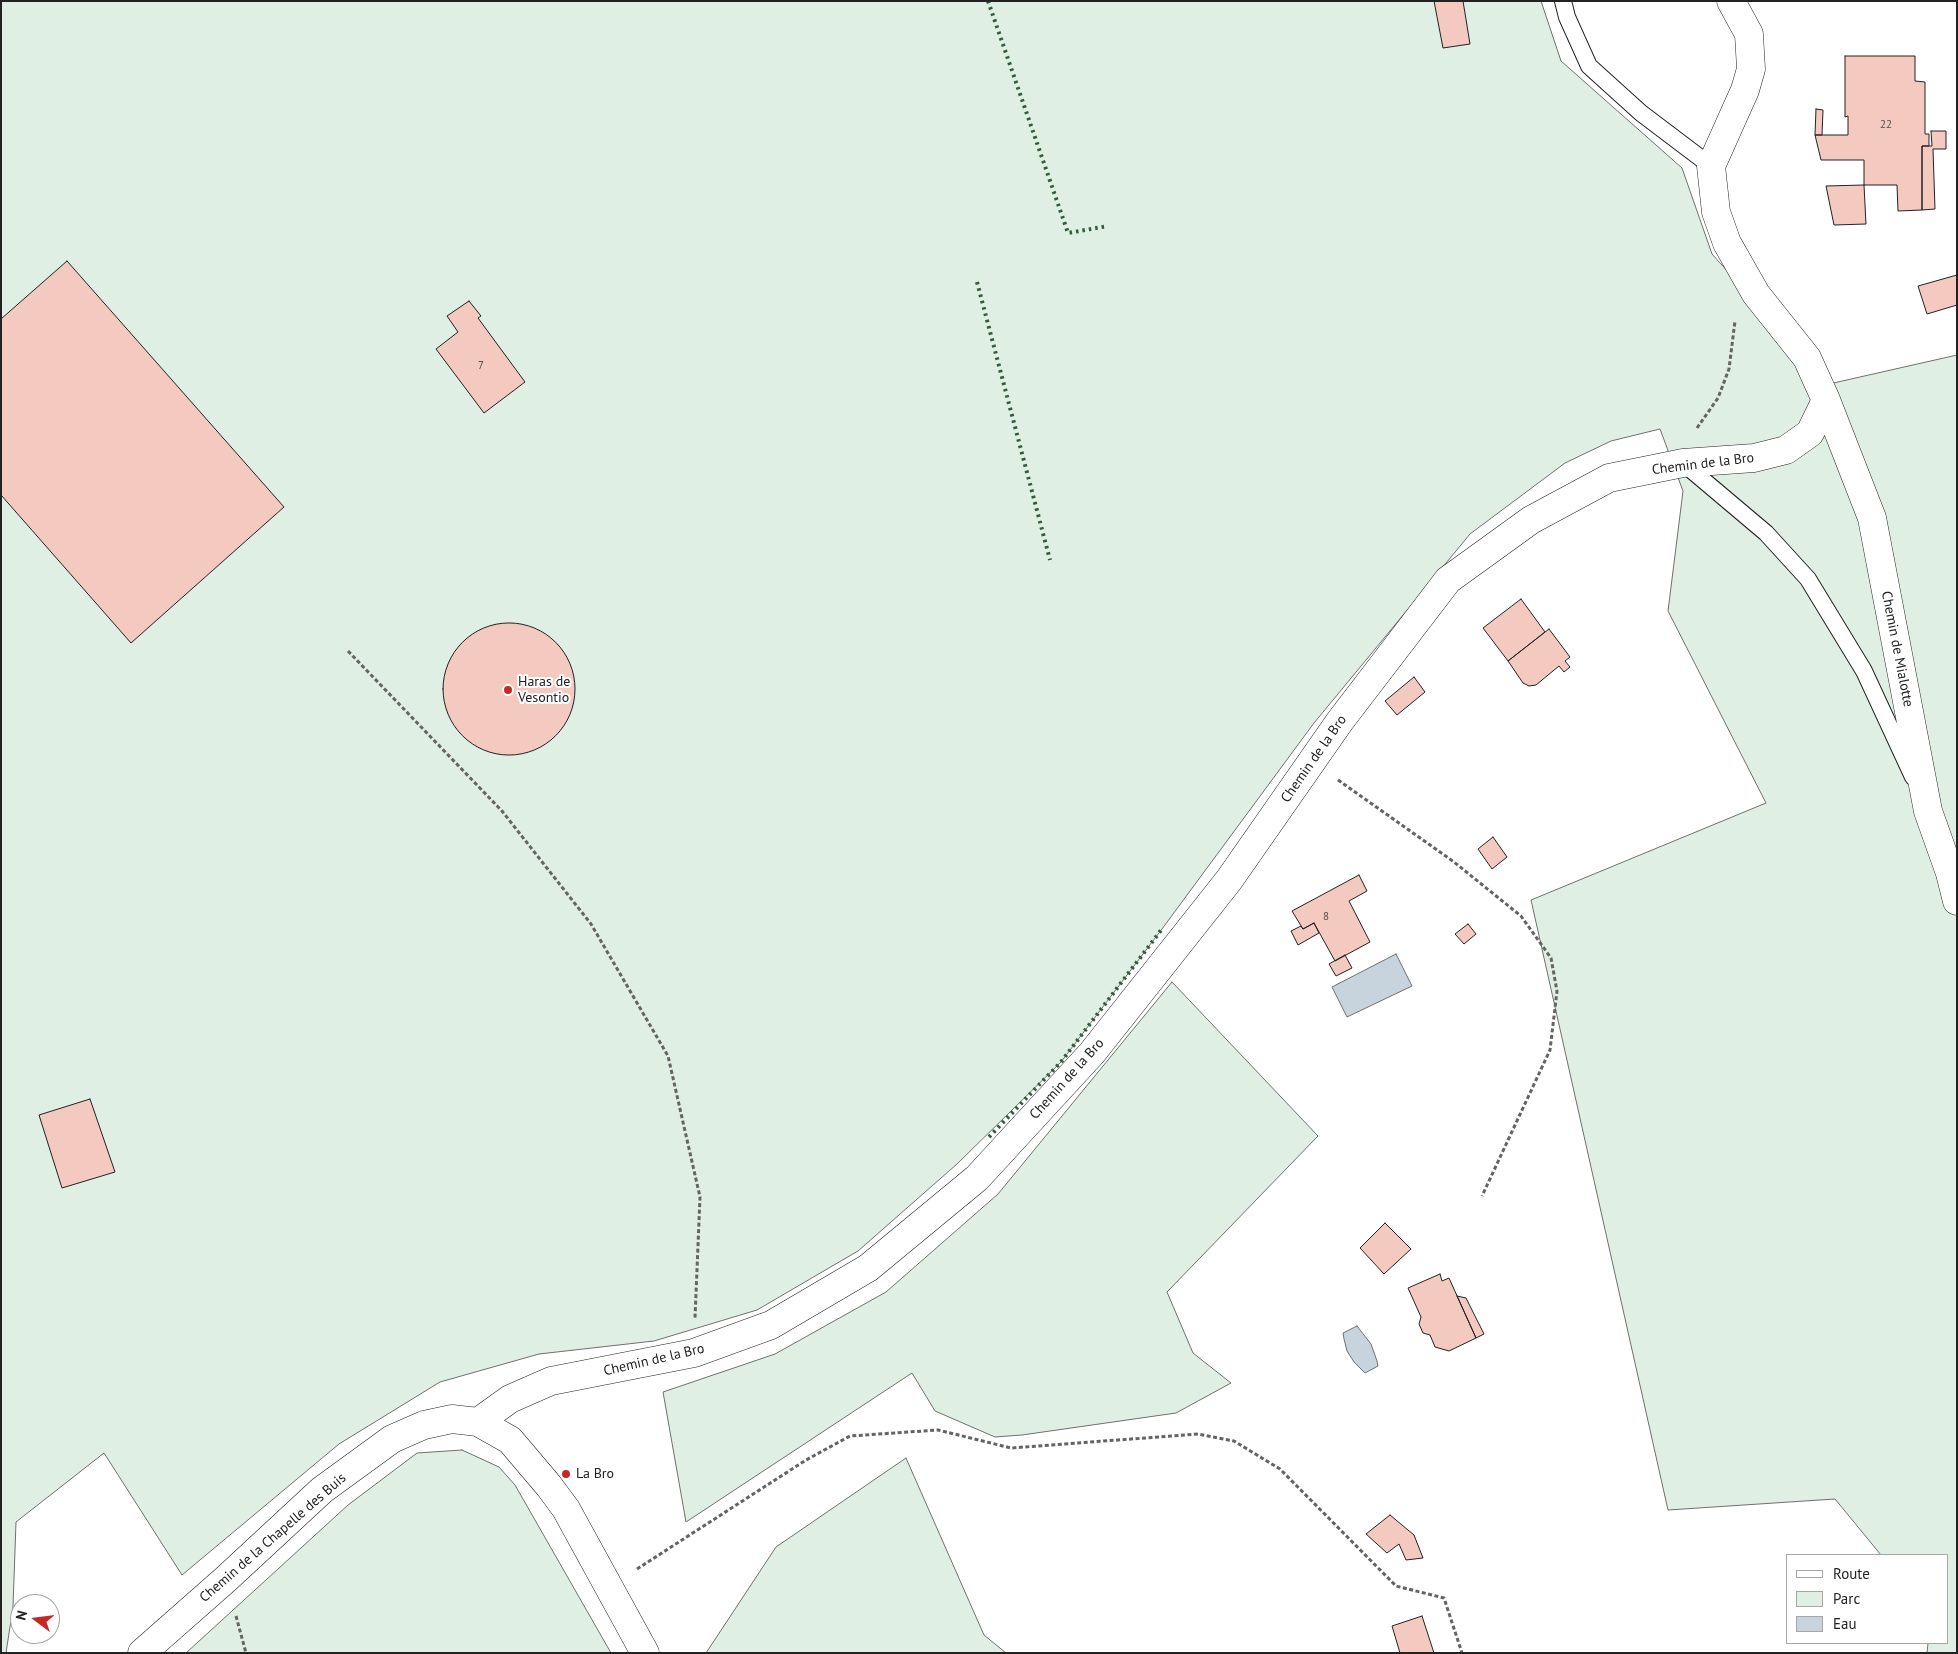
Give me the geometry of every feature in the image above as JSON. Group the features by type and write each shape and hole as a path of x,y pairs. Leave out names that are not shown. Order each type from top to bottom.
{"street":[{"path":"1733,3 1749,34 1751,69 1745,90 1711,166 1716,212 1727,243 1756,294 1807,358 1826,400"},
{"name":"Chemin de la Bro","path":"478,1422 510,1399 551,1382 694,1353 771,1325 868,1268 977,1178 1092,1053 1230,880 1340,721 1448,580 1531,520 1609,478 1683,463 1754,458 1786,450 1810,433 1826,400"},
{"name":"Chemin de Mialotte","path":"1826,400 1872,518 1928,811 1950,873 1957,901"},
{"name":"Chemin de la Chapelle des Buis","path":"142,1653 322,1490 392,1439 424,1425 452,1419 478,1422 510,1440 549,1486 566,1509 645,1653"}],"lane":[{"path":"1563,1 1567,17 1589,66 1641,113 1711,166"},
{"path":"1683,463 1766,533 1808,579 1864,670 1928,811"}],"path":[{"path":"1696,429 1718,398 1729,368 1736,315"},
{"path":"348,651 502,811 591,924 668,1056 700,1197 694,1353"},
{"path":"1312,762 1454,862 1521,916 1551,958 1558,991 1550,1050 1482,1196"},
{"path":"608,1587 806,1460 850,1436 938,1430 1010,1448 1198,1434 1234,1440 1280,1469 1396,1586 1444,1598 1462,1653"}],"green space":[{"path":"1,1 1541,1 1561,61 1682,168 1712,254 1829,384 1957,355 1957,1653 1927,1653 1928,1644 1948,1644 1948,1554 1880,1554 1835,1499 1668,1510 1531,900 1766,803 1668,611 1683,491 1660,429 1611,441 1565,463 1470,534 1314,723 1061,1062 957,1164 858,1251 757,1310 654,1341 539,1354 440,1382 339,1444 182,1575 104,1453 16,1522 13,1594 10,1594 10,1627 6,1653 1,1653"},
{"path":"1172,982 1318,1136 1167,1292 1193,1353 1231,1383 1176,1413 1022,1435 995,1437 935,1411 912,1373 686,1522 663,1392 775,1354 886,1292 998,1194"},
{"path":"462,1450 499,1467 515,1485 611,1653 186,1653 348,1505 417,1453"},
{"path":"906,1458 984,1635 1006,1653 706,1653 776,1547"}],"water":[{"path":"1396,954 1412,986 1347,1017 1332,987"},
{"path":"1357,1326 1371,1344 1378,1366 1365,1373 1354,1362 1347,1351 1344,1339 1343,1333"}],"building":[{"path":"1434,1 1463,1 1470,44 1443,48"},
{"path":"1845,56 1915,56 1915,81 1925,82 1925,134 1929,134 1929,146 1922,146 1922,210 1898,211 1897,185 1864,185 1864,160 1821,160 1815,135 1848,135 1848,116 1845,117"},
{"path":"1816,109 1823,110 1822,135 1815,135"},
{"path":"1931,131 1946,131 1946,149 1933,149 1935,209 1922,210 1922,146 1932,146"},
{"path":"1864,185 1866,224 1834,225 1826,186"},
{"path":"67,261 284,507 131,643 1,495 1,319"},
{"path":"1957,275 1957,305 1927,314 1918,286"},
{"path":"469,301 481,316 478,318 525,382 484,413 436,349 458,332 447,316"},
{"path":"1521,599 1545,632 1508,661 1483,628"},
{"name":"Haras de Vesontio","path":"509,623 522,624 534,628 556,642 570,664 574,676 574,702 570,714 556,736 534,750 522,754 509,755 496,754 484,750 462,736 448,714 444,702 443,689 444,676 448,664 462,642 484,628 496,624"},
{"path":"1549,629 1570,657 1565,661 1570,667 1564,672 1559,666 1536,685 1529,686 1523,683 1508,661"},
{"path":"1414,677 1425,692 1397,715 1385,701"},
{"path":"1493,837 1507,857 1492,869 1478,849"},
{"path":"1359,875 1367,891 1349,901 1370,942 1335,961 1314,923 1303,929 1292,911"},
{"path":"1314,923 1319,933 1298,945 1291,931 1301,926 1303,929"},
{"path":"1468,924 1476,934 1464,944 1455,934"},
{"path":"1345,955 1352,968 1336,976 1329,964"},
{"path":"90,1099 115,1172 62,1188 39,1115"},
{"path":"1385,1223 1411,1249 1384,1274 1360,1248"},
{"path":"1440,1274 1442,1281 1449,1278 1476,1338 1449,1351 1435,1347 1430,1335 1423,1333 1419,1324 1421,1317 1408,1288"},
{"path":"1457,1296 1466,1298 1484,1334 1476,1338"},
{"path":"1390,1515 1414,1535 1423,1558 1406,1560 1399,1544 1387,1553 1366,1534"},
{"path":"1422,1616 1434,1653 1400,1653 1392,1626"}],"hedge":[{"path":"988,1 1068,233 1108,226"},
{"path":"977,282 1050,560"},
{"path":"989,1137 1061,1062 1162,929"}],"place":[{"name":"Haras de Vesontio","path":"508,690"},
{"name":"La Bro","path":"566,1474"}]}
